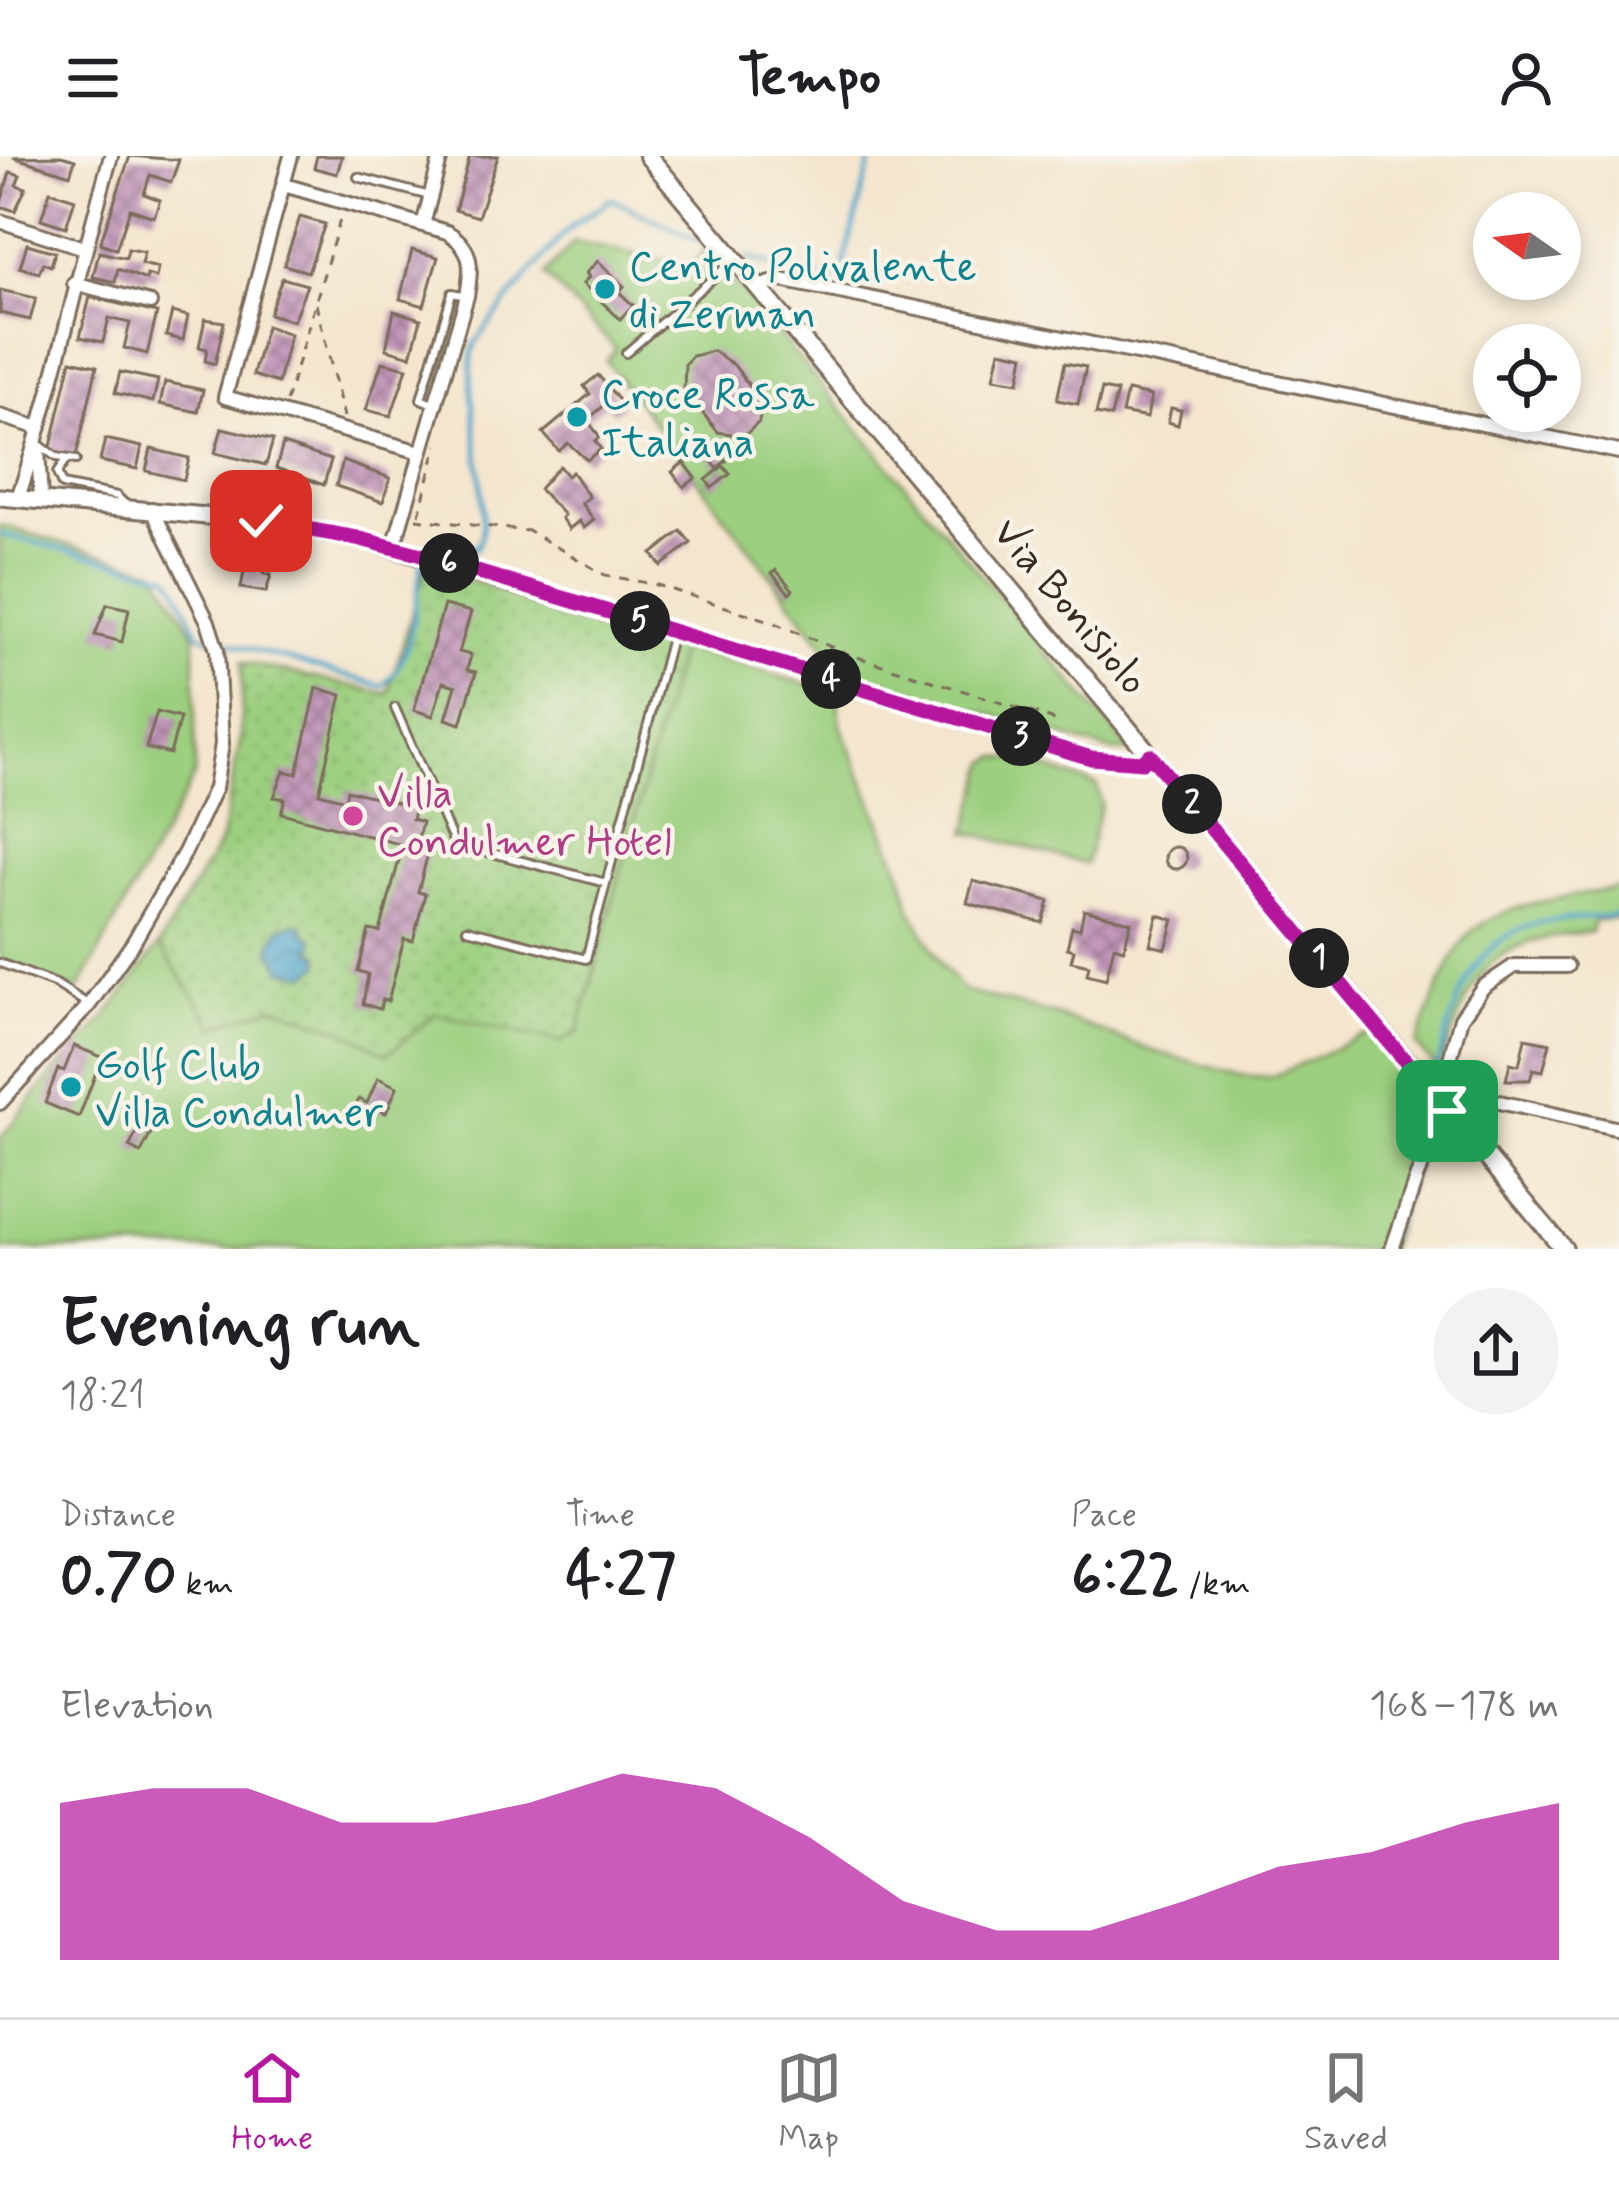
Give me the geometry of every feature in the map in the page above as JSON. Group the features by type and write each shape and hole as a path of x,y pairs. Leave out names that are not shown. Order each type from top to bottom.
{"main road":[{"name":"Via Bonisiolo","path":"648,156 1564,1249"}],"street":[{"path":"18,498 111,156"},
{"path":"291,156 225,397 420,452"},
{"path":"423,225 441,156"},
{"path":"284,185 447,232 466,248 472,272 467,296 395,544"},
{"path":"0,221 84,248"},
{"path":"758,287 782,280 1619,452"},
{"path":"74,284 150,303"},
{"path":"0,416 38,435"},
{"path":"38,435 41,500"},
{"path":"0,496 261,521 395,544 1091,758 1142,762 1150,755"},
{"path":"0,1103 88,1006 133,943 215,788 222,744 217,650 152,509"},
{"path":"1392,1249 1447,1111 1442,1089 1461,1018 1483,987 1514,966 1567,966"},
{"path":"1442,1089 1619,1129"}],"lane":[{"path":"358,177 430,196"},
{"path":"626,353 735,259"},
{"path":"38,435 48,453 71,459 57,473 62,485 117,496 129,507"},
{"path":"467,929 586,959 674,631"},
{"path":"395,708 454,843 606,883"},
{"path":"0,962 56,984 88,1006"}],"path":[{"path":"283,413 345,203"},
{"path":"315,303 345,420 343,430"},
{"path":"402,518 529,531 605,575 657,585 767,620 848,654 1052,719 1057,724 1051,745"}],"green space":[{"path":"574,242 691,265 706,249 1131,752 1110,751 843,670 606,361 616,349 545,275"},
{"name":"Golf Club Villa Condulmer","path":"0,525 156,570 195,635 195,775 78,991 0,962"},
{"path":"426,566 680,648 578,1032 561,1042 435,1014 388,1054 341,1029 274,1006 215,1027 159,945 221,840 241,737 242,662 388,694"},
{"name":"Golf Club Villa Condulmer","path":"680,648 837,693 841,726 902,874 912,912 944,968 964,991 1056,1015 1153,1051 1240,1075 1272,1077 1372,1031 1439,1108 1389,1249 0,1249 0,1139 104,1020 159,945 215,1027 274,1006 341,1029 388,1053 435,1014 561,1041 578,1033"},
{"path":"997,757 1022,760 1097,785 1101,804 1086,864 967,832 988,762"},
{"path":"1619,888 1619,918 1594,921 1591,932 1524,944 1486,969 1462,1009 1438,1070 1416,1045 1450,965 1475,928 1526,905"}],"water":[{"path":"295,923 304,926 303,932 313,938 313,950 320,956 320,965 307,975 282,970 270,947 280,928"}],"building":[{"path":"130,156 179,160 171,182 150,175 144,194 160,200 154,217 130,209 116,249 100,243"},
{"path":"317,156 342,156 337,174 314,168"},
{"path":"470,156 498,156 478,217 455,210"},
{"path":"13,157 75,160 70,175"},
{"path":"10,172 20,175 16,185 26,188 15,211 0,206"},
{"path":"50,191 75,199 66,227 41,219"},
{"path":"300,217 325,224 308,272 284,265"},
{"path":"27,244 55,252 51,266 43,263 39,273 20,267"},
{"path":"128,249 144,252 141,264 158,268 156,278 147,275 146,280 118,269 115,282 93,277 99,252 126,258"},
{"path":"412,250 438,257 424,306 400,299"},
{"name":"Centro Polivalente di Zerman","path":"598,261 624,286 619,292 633,305 620,319 583,284"},
{"path":"282,278 307,285 293,321 269,314"},
{"path":"0,290 36,298 30,320 0,313"},
{"path":"90,297 157,313 147,354 124,348 130,323 109,318 103,342 80,337"},
{"path":"394,311 421,319 411,356 386,349"},
{"path":"172,312 188,316 183,340 166,336"},
{"path":"205,319 224,322 215,364 205,361 207,349 199,347"},
{"path":"266,326 290,334 278,383 253,375"},
{"path":"1000,350 1024,355 1019,382 994,378"},
{"path":"713,351 734,365 762,403 759,422 744,436 718,432 684,390 685,364 692,356"},
{"path":"71,360 97,366 76,457 50,451"},
{"path":"382,362 407,368 391,416 366,410"},
{"path":"1065,363 1086,367 1078,404 1057,400"},
{"path":"120,372 158,380 153,402 115,393"},
{"name":"Croce Rossa Italiana","path":"598,375 623,405 613,413 606,404 587,420 600,437 595,441 601,449 587,460 568,443 559,451 543,433 590,394 584,386"},
{"path":"165,382 203,390 198,412 160,404"},
{"path":"1102,389 1117,392 1111,417 1096,414"},
{"path":"1127,391 1151,396 1147,418 1122,413"},
{"path":"1171,408 1181,410 1178,425 1168,422"},
{"path":"222,428 273,440 266,465 215,453"},
{"path":"105,439 142,447 137,469 100,461"},
{"path":"283,444 331,460 324,485 276,468"},
{"path":"716,447 726,461 717,468 707,455"},
{"path":"151,449 189,458 184,480 146,471"},
{"path":"343,461 390,478 383,502 336,486"},
{"path":"684,462 696,478 684,487 672,472"},
{"path":"559,466 567,476 572,472 589,497 581,503 594,520 584,528 579,521 569,529 561,518 564,515 539,489"},
{"path":"723,466 730,474 712,488 706,480"},
{"path":"681,531 691,543 661,566 652,554"},
{"path":"250,538 269,541 264,574 271,575 266,592 241,588"},
{"path":"776,570 793,590 789,593 772,573"},
{"path":"107,604 129,609 122,642 95,635"},
{"path":"444,605 471,612 459,652 471,655 467,670 476,672 461,724 446,719 456,686 443,682 433,716 414,710"},
{"name":"Villa Condulmer Hotel","path":"317,688 342,695 319,793 345,800 347,790 415,807 412,819 422,822 416,846 429,849 418,892 425,894 413,941 404,939 388,1001 382,1000 380,1009 363,1004 368,974 358,971 369,930 380,932 403,845 281,813 285,799 274,797 284,771 297,774"},
{"path":"157,712 180,718 170,754 146,748"},
{"path":"1176,847 1187,858 1176,869 1165,858"},
{"path":"973,881 1049,901 1043,923 967,903"},
{"path":"1084,910 1131,922 1124,949 1114,946 1106,979 1087,974 1089,965 1071,961 1074,950 1067,948 1072,927 1080,929"},
{"path":"1158,915 1174,920 1166,949 1150,945"},
{"path":"1525,1038 1550,1043 1543,1071 1533,1069 1530,1080 1506,1080 1510,1063 1519,1065"},
{"name":"Golf Club Villa Condulmer","path":"74,1046 102,1057 79,1117 45,1103 58,1069 64,1071"},
{"path":"378,1078 397,1087 386,1113 374,1108 368,1123 352,1116 359,1099 367,1103"},
{"path":"145,1117 156,1123 141,1153 129,1147"}],"waterway":[{"path":"747,258 831,280 841,275 872,156"},
{"path":"424,551 438,539 476,548 483,512 472,394 474,347 565,233 611,199 706,244"},
{"path":"0,534 168,575 198,634 382,686 393,676 407,646 422,562"},
{"path":"1433,1083 1455,1008 1495,944 1543,922 1619,915"},
{"path":"1403,1200 1429,1094"},
{"path":"1382,1249 1397,1216"}],"place":[{"name":"Centro Polivalente di Zerman","path":"605,289"},
{"name":"Croce Rossa Italiana","path":"577,417"},
{"name":"Villa Condulmer Hotel","path":"353,816"},
{"name":"Golf Club Villa Condulmer","path":"71,1087"}],"route":[{"path":"261,521 418,554 1091,758 1142,762 1150,755 1447,1111"}]}
